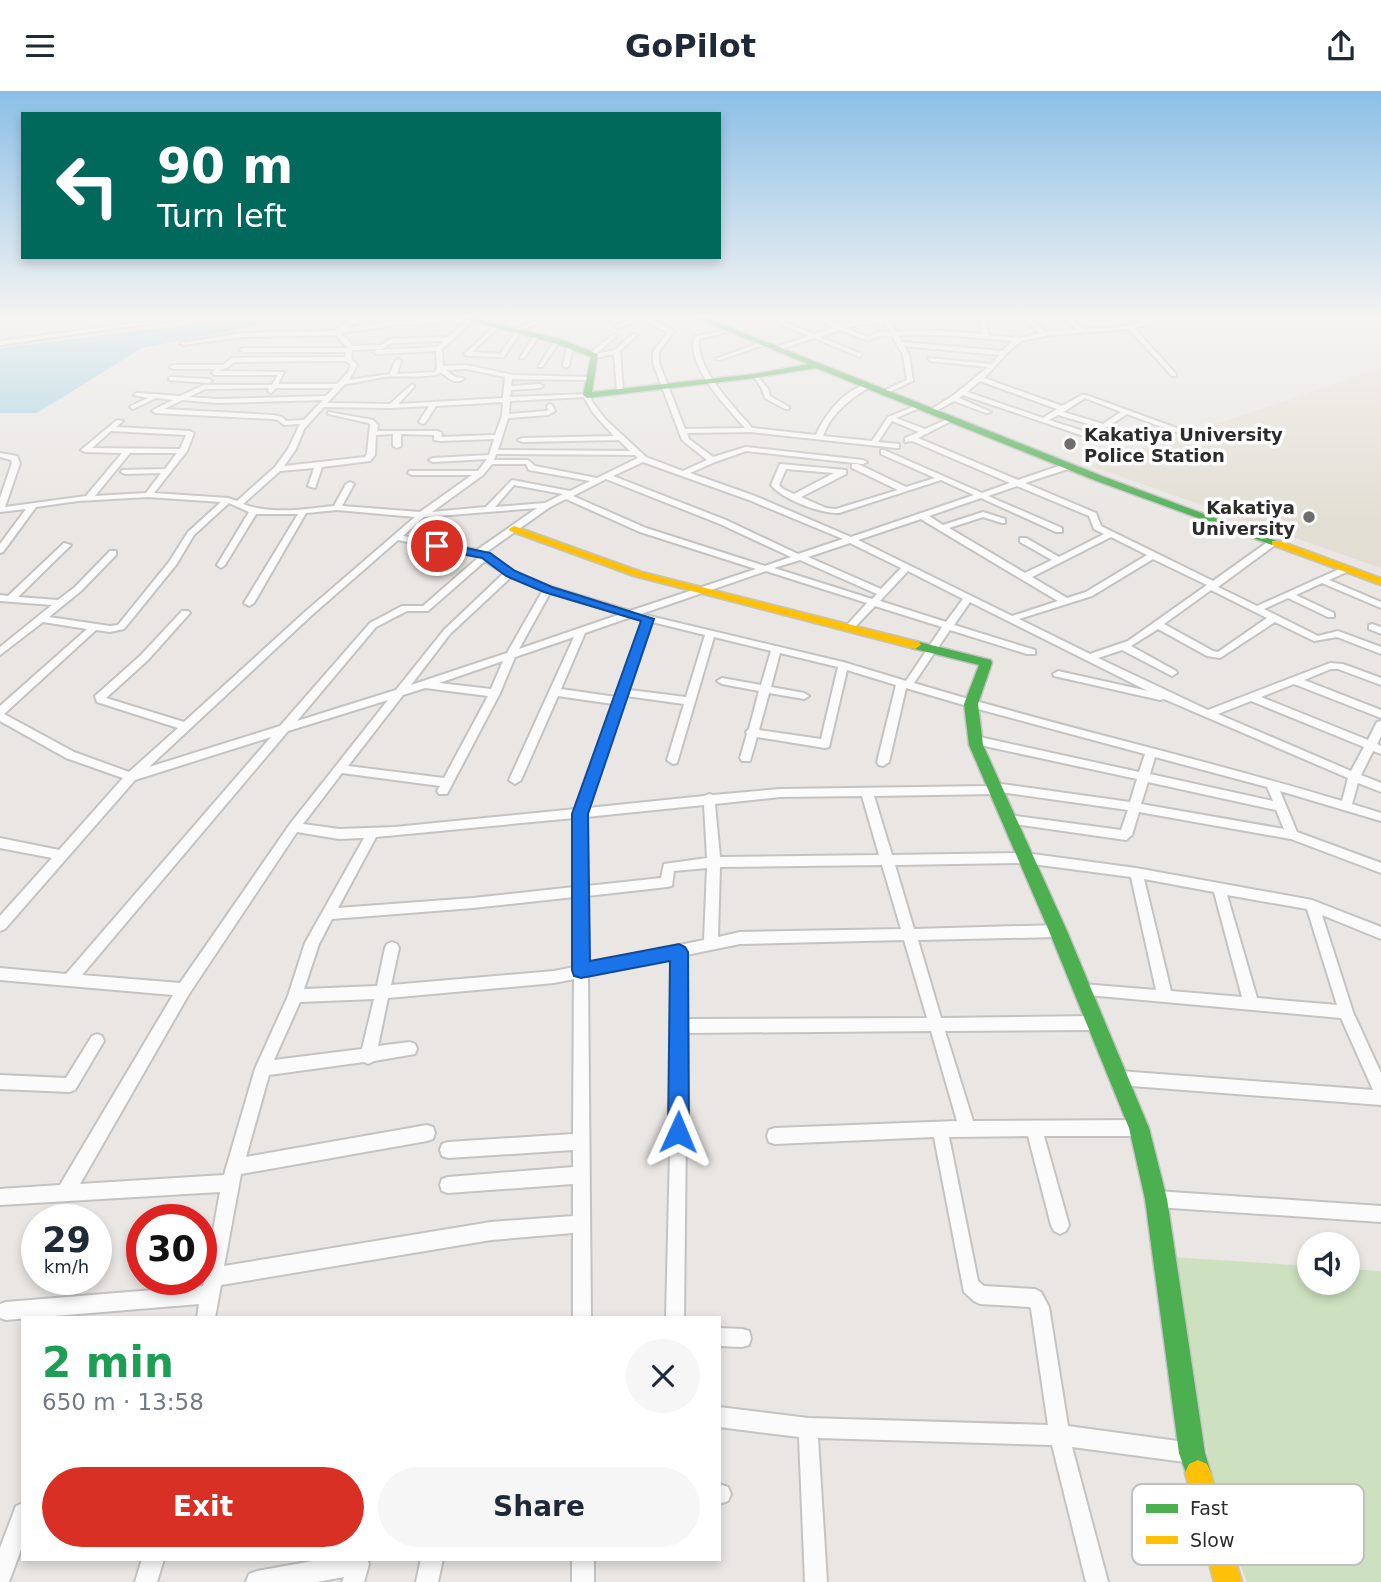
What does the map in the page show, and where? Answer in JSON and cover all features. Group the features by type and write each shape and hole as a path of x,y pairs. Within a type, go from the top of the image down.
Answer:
{"main road":[{"path":"589,388 588,392 652,388"},
{"path":"873,388 1381,580"},
{"path":"883,388 1068,466 1272,543 1381,580"},
{"path":"513,529 638,574 986,663 971,704 975,740 1139,1128 1156,1199 1192,1454 1200,1484"},
{"path":"1222,1565 1227,1582"}],"street":[{"path":"200,388 155,411 273,417 280,418 283,422 306,422"},
{"path":"264,400 273,388"},
{"path":"238,504 278,468 306,422 338,388"},
{"path":"392,406 410,388"},
{"path":"0,925 131,778 309,613 422,515 480,473 492,455 498,437 507,388 514,388"},
{"path":"564,388 588,392 615,431 640,456"},
{"path":"668,388 682,431 690,445 712,460"},
{"path":"717,388 750,430"},
{"path":"764,388 767,397 787,408"},
{"path":"819,437 828,415 850,396 866,388"},
{"path":"889,390 895,388"},
{"path":"874,443 890,418 929,409 953,398 966,388"},
{"path":"1003,388 1104,426"},
{"path":"322,405 434,404 551,412 551,406 588,392"},
{"path":"505,409 588,392"},
{"path":"961,392 1090,436 1126,411"},
{"path":"137,395 179,399 329,398"},
{"path":"133,407 156,396"},
{"path":"1044,420 1084,396 1178,430"},
{"path":"953,398 988,412"},
{"path":"423,422 434,404"},
{"path":"278,468 319,466 332,462 352,464 369,457 373,422 364,418 315,412"},
{"path":"890,418 926,432"},
{"path":"795,497 952,419"},
{"path":"119,421 85,450 183,450"},
{"path":"111,429 189,432 183,450 148,495"},
{"path":"682,431 750,430 896,446"},
{"path":"583,433 615,431"},
{"path":"397,432 397,446"},
{"path":"373,433 438,433 437,437 441,439 498,437"},
{"path":"522,440 621,438"},
{"path":"911,438 1093,516 1097,527 1317,639 1338,635 1381,651"},
{"path":"433,460 629,446"},
{"path":"684,473 746,449 859,464 905,490"},
{"path":"89,498 127,451"},
{"path":"884,452 1059,530"},
{"path":"0,455 14,458 16,463 0,510 89,498 148,495 228,500 254,512 303,512 337,508 422,515 547,505"},
{"path":"492,455 640,456 752,498 851,540 1177,701 1381,788"},
{"path":"492,455 528,462 529,466 603,479 723,522 883,593"},
{"path":"69,980 279,732 377,621 395,615 405,608 425,610 482,554 513,529 547,505 603,479 640,456"},
{"path":"312,486 319,466"},
{"path":"487,511 529,466"},
{"path":"843,472 783,466 775,485 825,510 836,511 941,478"},
{"path":"94,627 2,718 70,755 131,778 398,693 512,652 581,632 1068,466"},
{"path":"125,472 166,471"},
{"path":"470,481 410,477 480,473"},
{"path":"512,482 571,495 643,530 761,570 1031,652"},
{"path":"337,508 350,484"},
{"path":"39,619 110,629 125,624 173,563 191,534 228,500"},
{"path":"0,550 34,504"},
{"path":"221,565 254,512"},
{"path":"249,603 303,512"},
{"path":"943,528 983,514 1002,521"},
{"path":"921,515 1065,601"},
{"path":"1024,577 1111,534"},
{"path":"397,537 482,554 510,573 548,589 630,614 843,665 971,704 1272,784 1381,817"},
{"path":"1023,540 1059,560"},
{"path":"1092,657 1123,646 1158,625 1272,543"},
{"path":"11,599 67,545"},
{"path":"0,652 78,589 113,553"},
{"path":"1011,619 1089,594 1153,555"},
{"path":"850,627 906,568"},
{"path":"1257,609 1346,569"},
{"path":"65,1193 184,990 294,827 447,632 510,573"},
{"path":"1324,581 1381,605"},
{"path":"339,769 446,787 495,693 512,652 548,589"},
{"path":"1288,595 1331,615"},
{"path":"0,598 59,603"},
{"path":"883,762 905,684 968,599"},
{"path":"185,613 144,658 100,697 101,700 125,709 187,727"},
{"path":"1158,625 1212,654 1220,655 1275,617"},
{"path":"582,1316 580,814 648,619"},
{"path":"515,780 581,632"},
{"path":"673,760 710,634"},
{"path":"1123,646 1172,673"},
{"path":"746,758 776,649"},
{"path":"751,732 825,744 843,665"},
{"path":"1209,715 1330,666 1339,666 1381,682"},
{"path":"1058,674 1177,701"},
{"path":"722,681 804,696"},
{"path":"1296,681 1381,714"},
{"path":"419,684 495,693"},
{"path":"555,692 690,701"},
{"path":"1253,698 1376,747"},
{"path":"1346,806 1354,777 1376,747 1381,725"},
{"path":"975,740 1282,807"},
{"path":"1008,820 1126,835 1151,752"},
{"path":"1272,784 1292,835"},
{"path":"294,827 339,834 580,814 780,793 995,788 1136,808 1292,835 1381,868"},
{"path":"867,793 967,1128"},
{"path":"709,799 713,862 711,943"},
{"path":"217,1254 232,1175 263,1069 295,996 313,943 373,832"},
{"path":"0,843 62,855"},
{"path":"330,914 473,903 580,889 667,882 668,867 713,862 1025,858 1136,873 1312,905 1381,933"},
{"path":"1136,873 1165,997"},
{"path":"1219,888 1251,1004"},
{"path":"1312,905 1346,1012 1381,1090"},
{"path":"295,996 382,992 554,977 740,938 1058,931"},
{"path":"368,1057 392,948"},
{"path":"675,1316 679,952"},
{"path":"0,974 184,990"},
{"path":"1082,990 1346,1012"},
{"path":"680,1026 1095,1023"},
{"path":"0,1082 70,1085 97,1041"},
{"path":"263,1069 368,1057 410,1049"},
{"path":"1119,1077 1381,1098"},
{"path":"775,1136 967,1128 1139,1128"},
{"path":"940,1129 966,1277 973,1291 980,1295 1029,1296 1038,1302 1059,1435 1097,1582"},
{"path":"1034,1129 1060,1225"},
{"path":"0,1198 232,1175 427,1133"},
{"path":"448,1150 580,1142"},
{"path":"448,1185 580,1175"},
{"path":"1156,1199 1381,1214"},
{"path":"217,1284 491,1231 580,1224"},
{"path":"6,1311 132,1295"},
{"path":"206,1316 209,1295"},
{"path":"721,1337 741,1338"},
{"path":"721,1417 808,1428 1059,1435 1192,1454"},
{"path":"808,1428 816,1582"},
{"path":"0,1578 21,1519"},
{"path":"146,1582 151,1561"},
{"path":"427,1582 432,1561"},
{"path":"583,1561 583,1582"},
{"path":"257,1582 358,1564 353,1582"}],"shaded area":[{"name":"Kakatiya University","path":"1323,388 1381,388 1381,568 1091,466"}],"green space":[{"path":"1170,1257 1297,1265 1297,1295 1360,1295 1360,1270 1381,1271 1381,1582 1247,1582 1240,1565 1364,1565 1364,1484 1213,1484"}],"water":[{"path":"0,388 78,388 37,413 0,413"}],"traffic: fast":[{"path":"589,388 587,395 653,388"},
{"path":"873,388 1098,478 1276,543"},
{"path":"915,645 986,663 971,704 976,745 1058,931 1139,1128 1156,1199 1192,1453 1198,1473"}],"traffic: slow":[{"path":"514,529 638,574 915,645"},
{"path":"1276,543 1381,582"},
{"path":"1198,1473 1201,1484"},
{"path":"1223,1565 1228,1582"}],"place":[{"name":"Kakatiya University Police Station","path":"1070,444"},
{"name":"Kakatiya University","path":"1309,517"}],"route":[{"path":"437,546 479,553 510,573 548,589 648,619 580,814 581,970 679,952 681,985 678,1132"}]}
